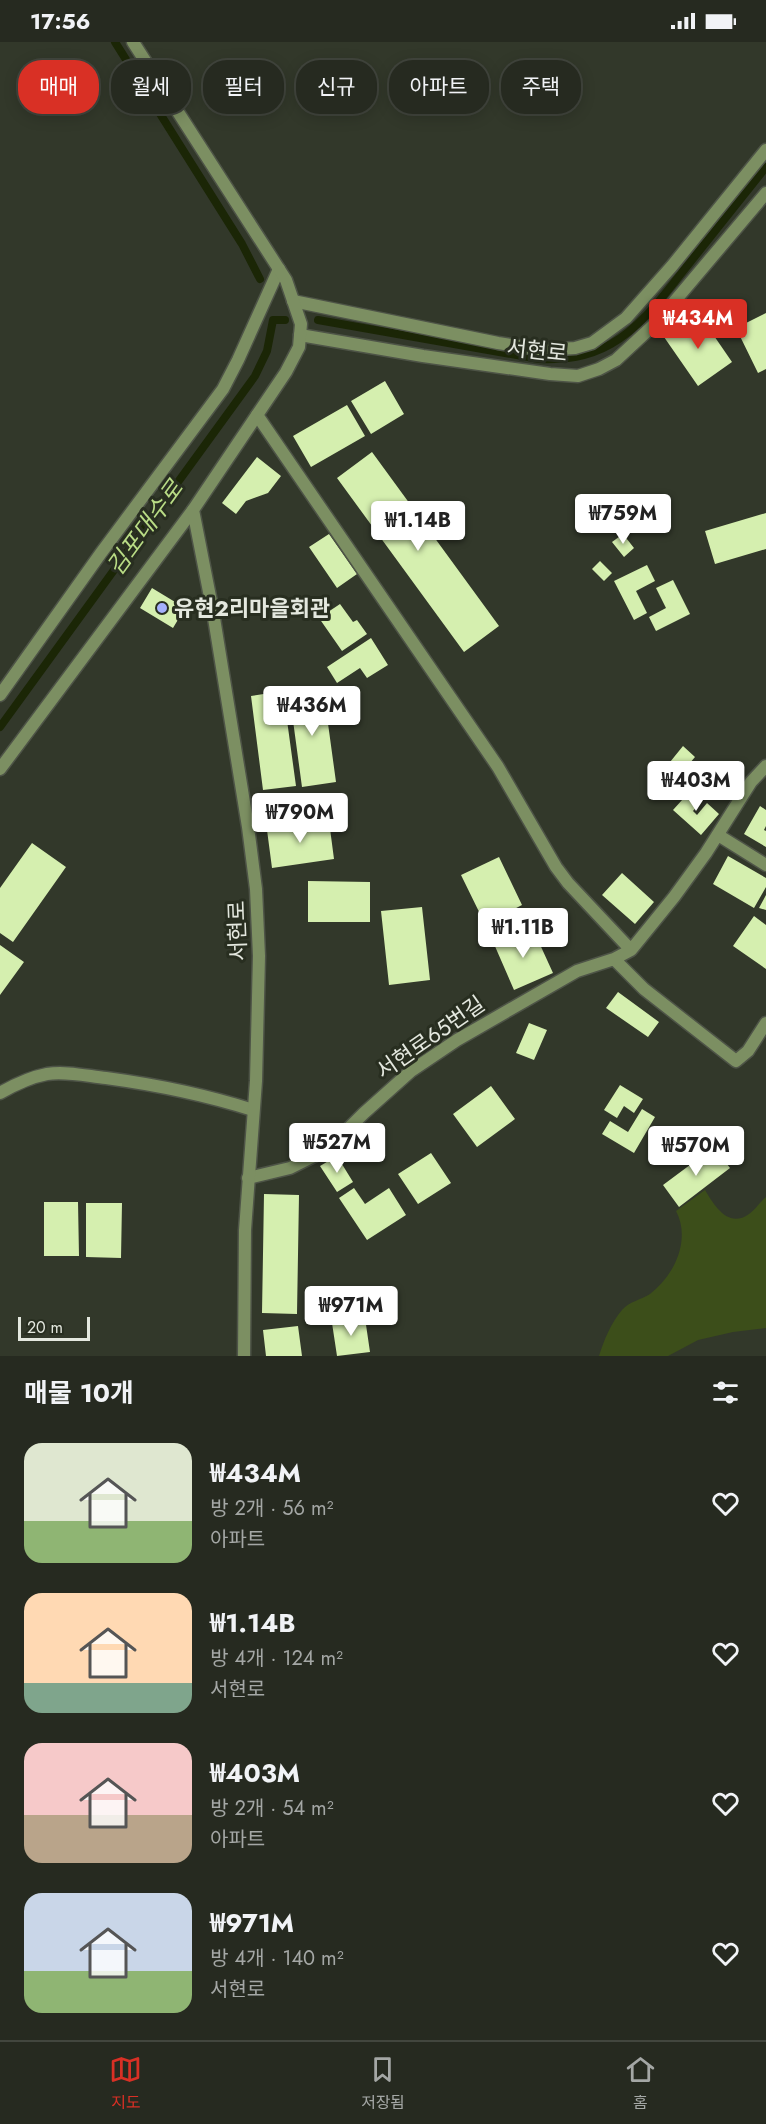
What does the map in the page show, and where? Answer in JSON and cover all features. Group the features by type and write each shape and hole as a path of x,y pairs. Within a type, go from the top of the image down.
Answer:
{"street":[{"path":"0,769 193,510 286,372 299,347 301,324 286,280 133,42"},
{"path":"293,301 498,343 544,350 575,348 592,343 626,318 672,266 766,150"},
{"name":"서현로","path":"300,335 550,374 578,375 599,369 616,360 658,321 766,193"},
{"path":"0,695 223,389 279,269"},
{"path":"257,415 492,758 532,822 556,867 568,883 631,950"},
{"name":"서현로","path":"193,510 213,612 249,826 256,889 259,956 254,1110 244,1230 244,1356"},
{"name":"서현로65번길","path":"248,1178 290,1168 318,1154 411,1071 457,1040 577,971 614,959 631,950 674,897 718,835 751,782 766,766"},
{"path":"718,835 766,865"},
{"path":"614,959 644,989 736,1061 748,1051 766,1023"},
{"path":"0,1093 16,1084 46,1074 74,1074 159,1085 211,1096 254,1110"}],"green space":[{"path":"705,1190 722,1213 735,1219 749,1214 766,1197 766,1328 698,1340 668,1356 599,1356 614,1320 622,1310 650,1294 667,1277 681,1245 682,1233 676,1211"}],"building":[{"path":"766,313 766,369 758,373 736,328"},
{"path":"699,314 732,362 698,386 664,337"},
{"path":"385,381 404,414 371,434 351,401"},
{"path":"347,405 365,436 311,467 293,436"},
{"path":"372,452 499,626 464,652 337,478"},
{"path":"257,457 281,476 268,493 246,501 236,514 222,503"},
{"path":"766,513 766,549 715,564 705,531"},
{"path":"329,534 357,574 337,588 309,547"},
{"path":"623,534 634,548 624,557 612,542"},
{"path":"600,561 612,573 604,581 592,569"},
{"path":"647,565 655,581 636,591 647,613 634,620 614,581"},
{"path":"673,580 690,614 656,631 649,617 666,608 656,588"},
{"name":"유현2리마을회관","path":"152,588 185,608 173,628 140,608"},
{"path":"340,604 353,622 357,620 367,634 342,651 319,618"},
{"path":"371,638 388,665 367,678 360,668 337,683 327,667"},
{"path":"323,687 336,782 302,787 289,691"},
{"path":"283,691 296,786 263,790 251,696"},
{"path":"683,746 695,757 678,777 666,767"},
{"path":"692,789 703,799 693,811 697,815 707,803 719,814 701,835 673,810"},
{"path":"760,806 766,810 764,830 766,831 766,847 744,834"},
{"path":"329,821 334,859 272,868 267,830"},
{"path":"32,843 66,867 13,942 0,933 0,888"},
{"path":"728,856 766,878 766,887 754,908 713,884"},
{"path":"499,857 522,905 485,924 461,875"},
{"path":"622,873 654,902 635,924 602,895"},
{"path":"308,881 370,882 370,922 308,922"},
{"path":"766,895 766,910 759,908"},
{"path":"422,907 430,980 389,985 381,911"},
{"path":"754,916 766,925 766,969 733,946"},
{"path":"532,927 553,973 514,990 494,944"},
{"path":"0,945 24,962 0,995"},
{"path":"618,992 659,1022 648,1037 606,1008"},
{"path":"529,1023 547,1030 534,1060 516,1053"},
{"path":"620,1085 643,1099 634,1113 624,1106 617,1118 604,1110"},
{"path":"491,1086 515,1119 477,1147 453,1114"},
{"path":"642,1109 655,1117 634,1153 602,1134 610,1121 628,1132"},
{"path":"714,1147 730,1168 679,1207 663,1185"},
{"path":"431,1153 451,1183 418,1204 398,1174"},
{"path":"337,1156 353,1182 337,1192 320,1166"},
{"path":"354,1188 365,1204 389,1188 406,1215 367,1240 339,1198"},
{"path":"264,1194 299,1195 297,1314 262,1313"},
{"path":"44,1202 78,1202 79,1256 44,1256"},
{"path":"86,1203 122,1203 121,1258 86,1257"},
{"path":"365,1318 370,1352 337,1356 332,1323"},
{"path":"298,1326 302,1356 266,1356 263,1330"}],"waterway":[{"name":"김포대수로","path":"115,42 242,244 260,279"},
{"path":"318,320 539,359 567,358 594,352 622,337 643,319 766,167"},
{"name":"김포대수로","path":"0,727 255,376 267,351 273,320 285,320"}],"place":[{"name":"유현2리마을회관","path":"162,608"}]}
